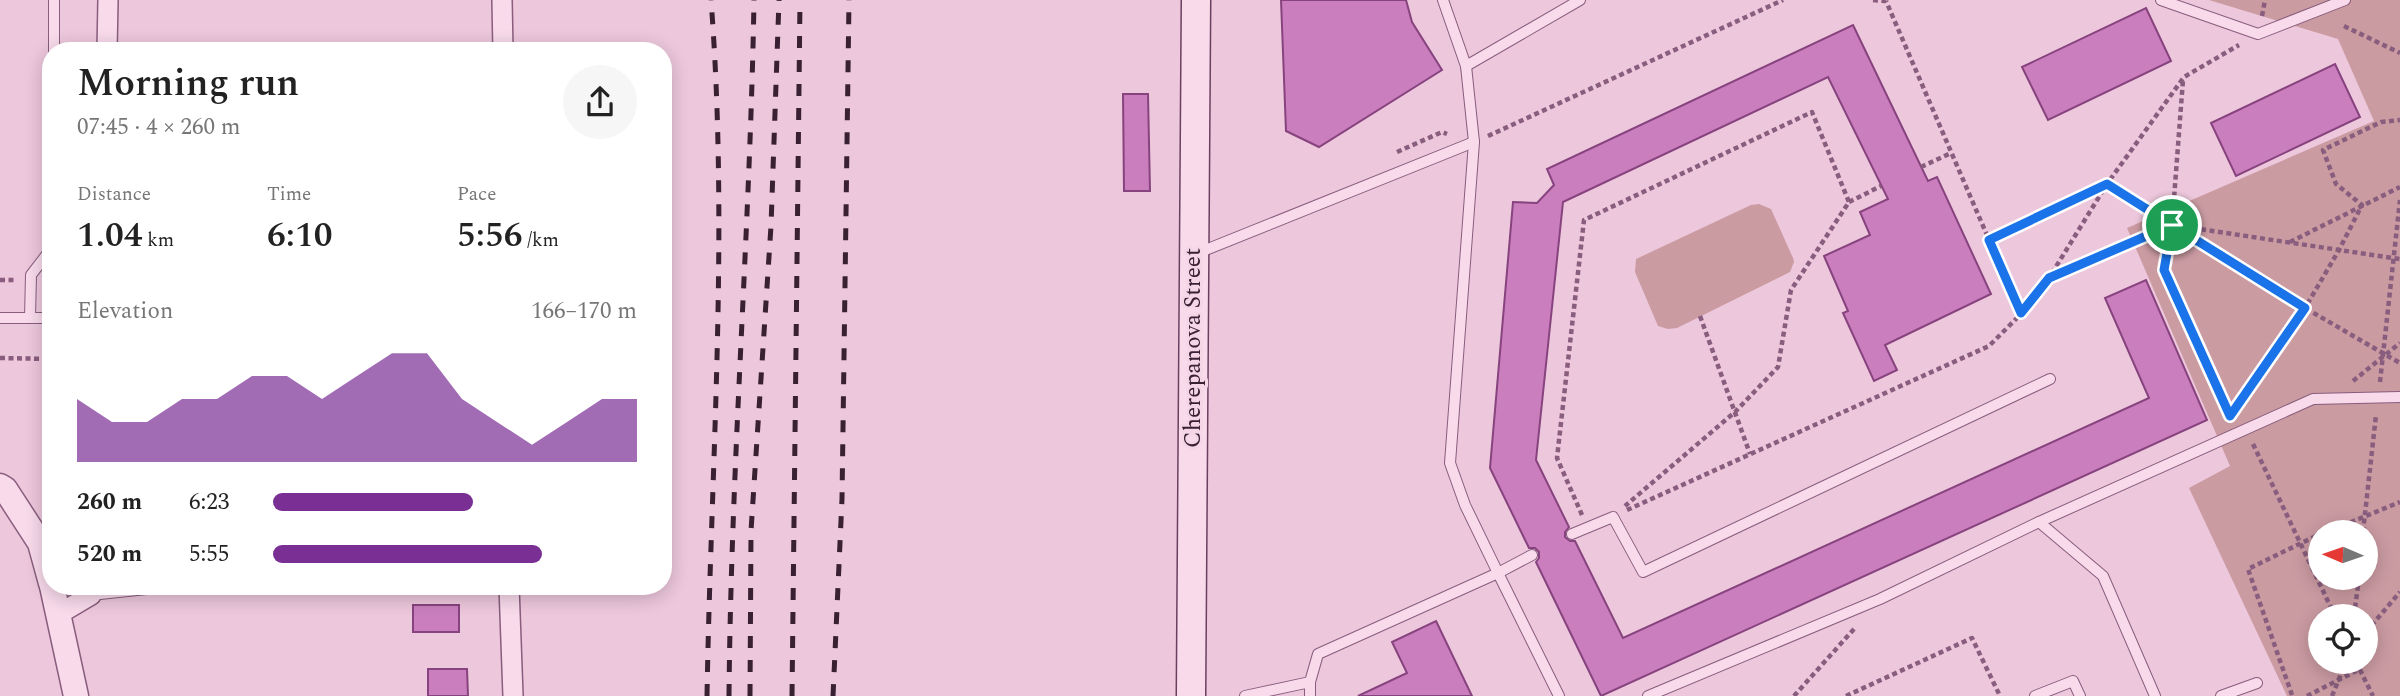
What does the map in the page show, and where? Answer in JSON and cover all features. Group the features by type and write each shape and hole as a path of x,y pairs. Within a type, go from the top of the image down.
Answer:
{"main road":[{"name":"Cherepanova Street","path":"1191,696 1196,0"}],"street":[{"path":"107,42 108,0"},
{"path":"502,0 503,42"},
{"path":"0,486 5,489 40,543 42,551"},
{"path":"54,595 76,696"},
{"path":"60,614 86,595"},
{"path":"509,595 513,696"}],"lane":[{"path":"54,0 54,42"},
{"path":"1443,0 1466,66 1474,142 1450,463 1465,505 1559,696"},
{"path":"1466,66 1580,0"},
{"path":"2161,0 2258,34 2345,0"},
{"path":"1193,255 1474,142"},
{"path":"30,318 31,275 42,261"},
{"path":"0,318 42,318"},
{"path":"1572,534 1612,517 1643,572 2050,379"},
{"path":"1648,696 1880,599 2039,522 2313,399 2400,397"},
{"path":"2039,522 2103,576 2155,696"},
{"path":"1310,696 1310,682 1318,654 1532,555"},
{"path":"2035,696 2073,681 2080,696"},
{"path":"1245,696 1310,682"},
{"path":"2221,696 2257,682"}],"path":[{"path":"1392,154 1442,132 1474,142 1783,0"},
{"path":"1873,0 1886,0 2021,313"},
{"path":"2344,26 2400,53"},
{"path":"1612,517 1989,346 2021,313 2049,278 2107,184 2184,77 2258,34"},
{"path":"2184,77 2172,225 2164,270 2230,416 2246,430 2329,604"},
{"path":"1587,528 1557,458 1584,220 1812,112 1849,202"},
{"path":"2362,205 2336,184 2323,150 2381,122 2400,120"},
{"path":"1921,167 1951,153"},
{"path":"1989,240 2107,184"},
{"path":"2107,184 2305,308 2400,363"},
{"path":"1612,517 1735,412 1778,367 1791,290 1849,202 1881,186"},
{"path":"2289,242 2400,187"},
{"path":"2392,258 2400,193"},
{"path":"2379,394 2400,200"},
{"path":"2230,416 2305,308 2362,205"},
{"path":"2388,381 2378,382 2400,207"},
{"path":"2049,278 2172,225 2400,259"},
{"path":"1700,316 1750,454"},
{"path":"2364,381 2352,381 2400,343"},
{"path":"0,358 42,359"},
{"path":"2365,520 2377,409"},
{"path":"2230,416 2242,411"},
{"path":"2356,520 2400,502"},
{"path":"2292,696 2248,569 2308,540"},
{"path":"2378,618 2400,592"},
{"path":"1794,696 1880,599"},
{"path":"1846,696 1972,638 2000,696"},
{"path":"2332,696 2341,674"},
{"path":"2307,696 2350,674"},
{"path":"2362,674 2373,696"}],"shaded area":[{"path":"2209,0 2400,0 2400,696 2287,696 2189,488 2230,466 2127,228 2374,121 2338,39"},
{"path":"1759,204 1771,209 1793,258 1790,272 1677,328 1658,326 1635,272 1636,259 1751,205"}],"building":[{"path":"1281,0 1406,0 1412,22 1442,70 1319,147 1286,131"},
{"path":"2146,8 2171,61 2048,120 2022,67"},
{"path":"1853,25 1928,181 1937,177 1991,294 1885,345 1897,370 1874,381 1843,313 1848,311 1824,256 1870,235 1860,212 1888,199 1828,77 1563,202 1536,460 1569,527 1565,537 1575,541 1623,638 2149,398 2105,298 2146,280 2207,420 1601,696 1536,562 1539,552 1535,548 1529,548 1490,468 1513,202 1537,203 1554,185 1547,169"},
{"path":"2335,64 2360,117 2236,176 2211,123"},
{"path":"1123,94 1148,94 1150,191 1124,191"},
{"path":"413,605 459,605 459,632 413,632"},
{"path":"1436,621 1472,696 1358,696 1407,673 1392,642"},
{"path":"428,669 467,669 468,696 428,696"}],"railway":[{"path":"707,696 719,261 719,174 711,0"},
{"path":"729,696 733,522 754,0"},
{"path":"750,696 751,531 771,226 779,0"},
{"path":"792,696 800,0"},
{"path":"833,696 842,499 849,0"}],"route":[{"path":"2172,225 2049,278 2021,313 1989,240 2107,184 2172,225 2164,270 2230,416 2305,308 2172,225"}]}
